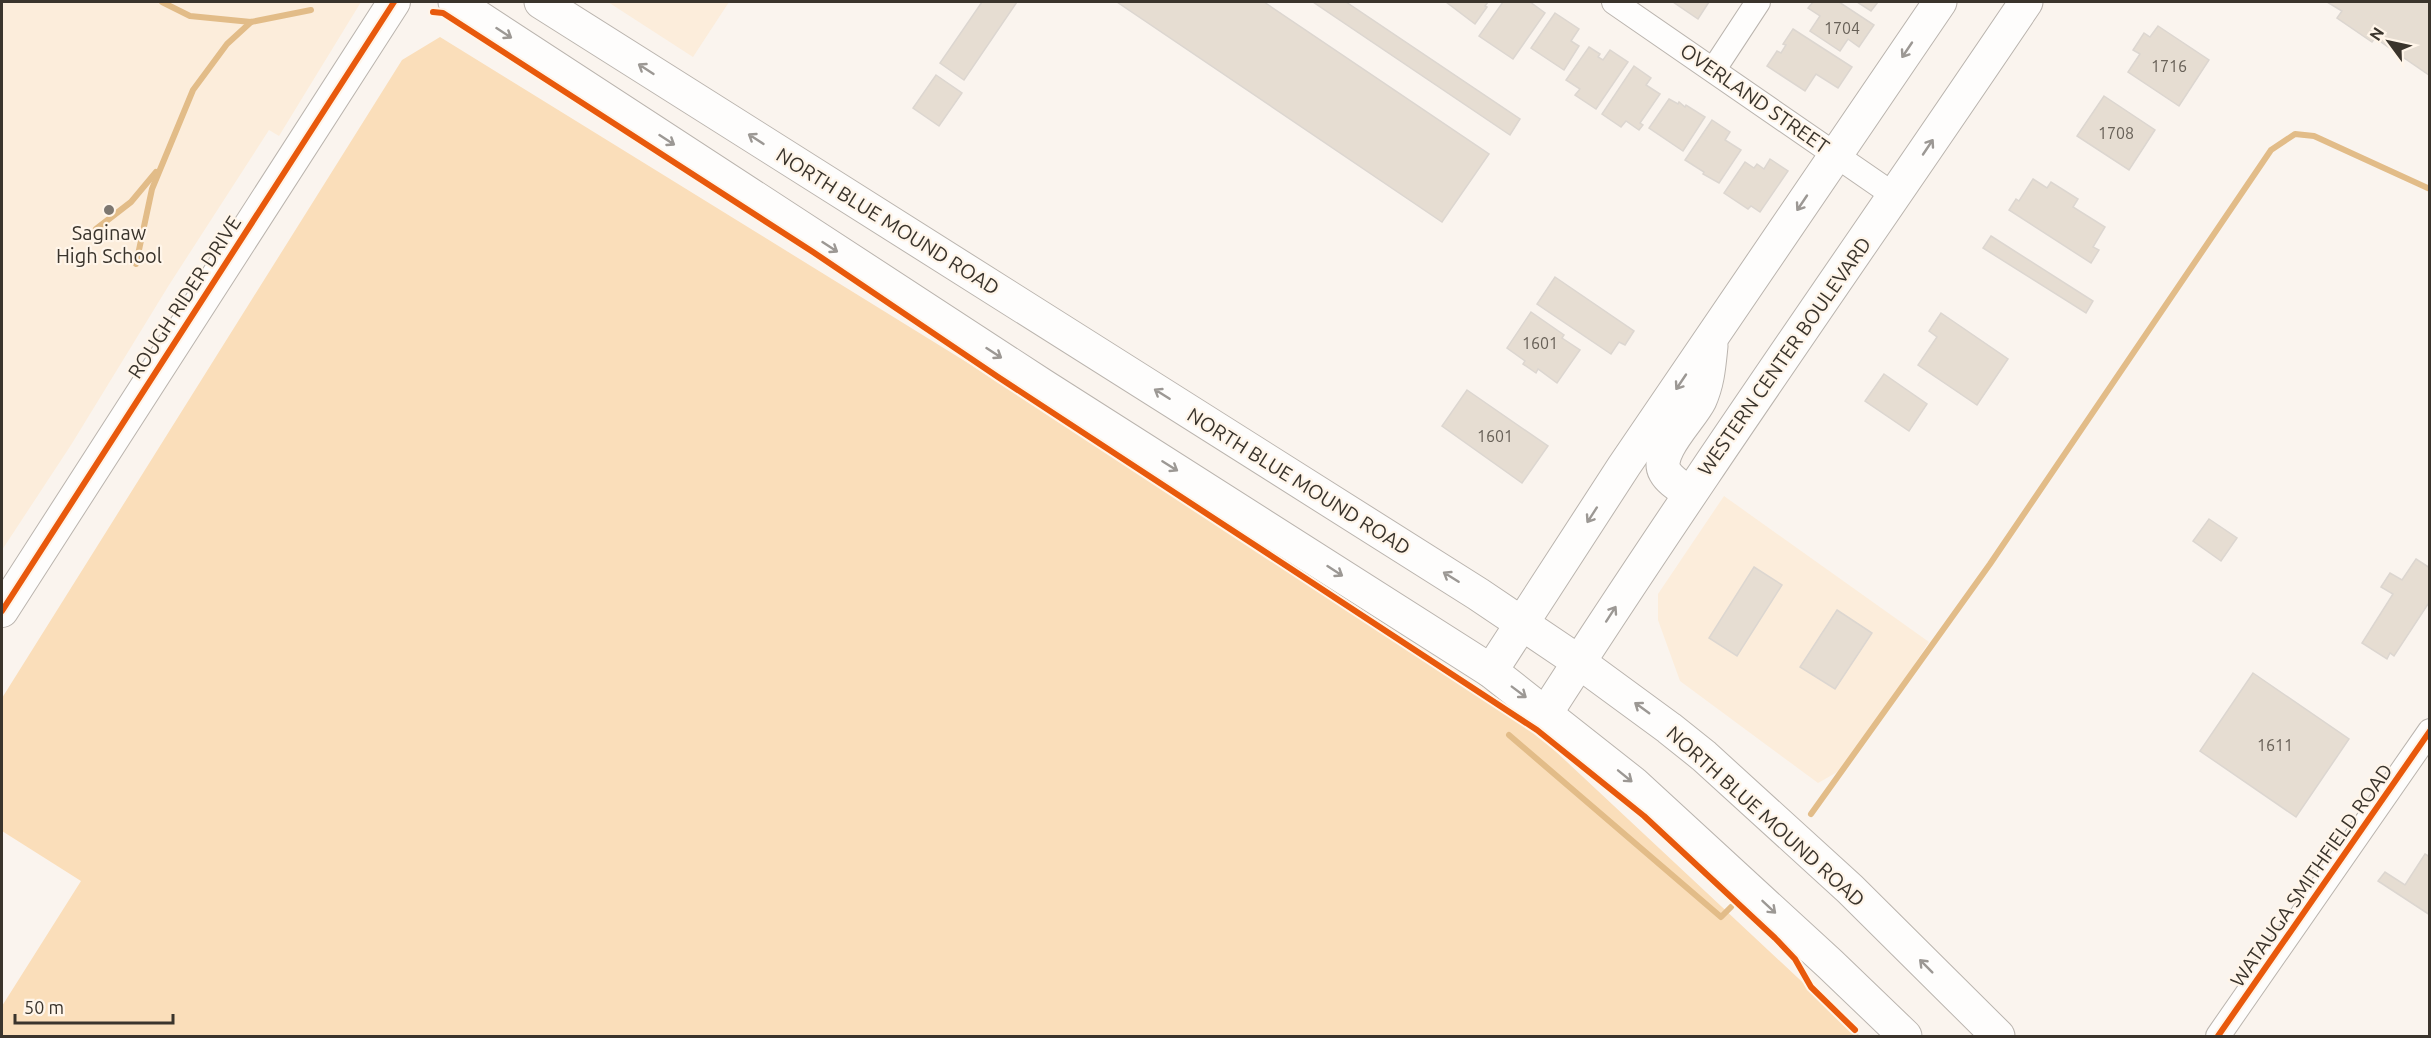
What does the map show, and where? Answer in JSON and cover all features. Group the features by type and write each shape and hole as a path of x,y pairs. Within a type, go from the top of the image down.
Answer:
{"main road":[{"path":"455,2 1042,385 1491,671 1634,783 1905,1036"},
{"name":"NORTH BLUE MOUND ROAD","path":"541,2 1522,623 1579,662 1670,728 1740,787 1850,889 1998,1036"},
{"path":"1491,671 1618,476 1940,2"},
{"name":"WESTERN CENTER BOULEVARD","path":"1546,713 1689,493 2026,2"},
{"path":"1689,493 1671,480 1664,470 1663,463 1670,443 1699,402 1708,381 1711,338"},
{"path":"1955,994 2024,1036"}],"street":[{"name":"ROUGH RIDER DRIVE","path":"2,611 394,2"},
{"name":"OVERLAND STREET","path":"1614,2 1895,196"},
{"path":"1714,69 1758,2"},
{"name":"WATAUGA SMITHFIELD ROAD","path":"2218,1036 2430,731"}],"shaded area":[{"name":"Saginaw High School","path":"2,2 361,2 279,136 269,130 169,285 71,445 2,550"},
{"path":"608,2 729,2 693,57"},
{"path":"440,37 968,363 1536,733 1860,1036 2,1036 2,1006 81,881 2,831 2,698 402,60"},
{"path":"1724,496 1929,642 1848,766 1818,783 1680,681 1658,620 1658,594"}],"building":[{"path":"982,2 1017,2 964,80 940,63"},
{"path":"1117,2 1264,2 1489,154 1442,222"},
{"path":"1313,2 1346,2 1520,119 1510,135"},
{"path":"1446,2 1488,2 1475,24"},
{"path":"1503,2 1530,2 1545,13 1513,59 1479,36"},
{"path":"1673,2 1709,2 1698,19"},
{"path":"1813,2 1839,2 1874,25 1859,47 1848,39 1840,51 1810,31 1820,16 1808,8"},
{"path":"1857,2 1878,2 1871,11"},
{"path":"2327,2 2430,2 2429,75 2375,38 2372,42 2337,18 2342,11"},
{"path":"1555,13 1579,29 1571,41 1579,46 1564,70 1531,48"},
{"path":"2158,26 2209,60 2179,106 2128,72 2140,54 2133,50 2144,33 2150,37"},
{"path":"1793,29 1852,67 1838,88 1816,74 1805,91 1767,66 1777,51 1781,53 1786,45 1783,44"},
{"path":"1589,47 1600,54 1598,57 1603,60 1610,50 1628,62 1596,109 1575,95 1580,89 1566,80"},
{"path":"1634,66 1651,78 1646,85 1660,94 1640,123 1643,125 1639,130 1626,121 1621,127 1602,114"},
{"path":"936,75 962,93 939,126 913,108"},
{"path":"2104,96 2155,130 2129,170 2077,136"},
{"path":"1669,99 1685,107 1686,105 1705,117 1683,151 1649,128"},
{"path":"1712,120 1730,132 1725,140 1741,150 1719,183 1685,160"},
{"path":"1770,159 1788,171 1760,212 1751,206 1748,209 1724,193 1745,162 1754,168 1757,164 1764,169"},
{"path":"2033,179 2047,188 2051,182 2078,199 2073,207 2105,227 2093,247 2099,250 2091,263 2009,210 2016,199 2019,201"},
{"path":"1991,236 2093,301 2086,313 1983,248"},
{"path":"1555,277 1634,331 1625,345 1619,342 1611,354 1537,304"},
{"path":"1531,312 1564,335 1562,338 1580,350 1557,383 1538,369 1536,373 1523,364 1525,361 1507,348"},
{"path":"1941,313 2008,359 1977,405 1918,365 1937,337 1929,331"},
{"path":"1884,374 1927,404 1909,431 1865,401"},
{"path":"1467,390 1548,446 1522,483 1442,426"},
{"path":"2209,519 2237,538 2221,561 2193,541"},
{"path":"2416,559 2430,568 2430,601 2394,656 2390,653 2387,659 2362,643 2393,594 2381,587 2390,573 2402,580"},
{"path":"1754,567 1782,585 1737,656 1709,638"},
{"path":"1837,610 1872,633 1835,689 1800,667"},
{"path":"2253,673 2349,739 2296,817 2200,751"},
{"path":"2425,854 2430,857 2430,915 2378,881 2385,872 2405,885"}],"waterway":[{"path":"162,2 190,16 251,22 311,10"},
{"path":"136,264 152,189 193,90 227,44 251,22"},
{"path":"1811,814 1990,564 2271,150 2295,134 2314,136 2430,189"},
{"path":"96,229 131,202 156,172"},
{"path":"1509,735 1721,917 1731,907"}],"cycle path":[{"path":"2,611 394,2"},
{"path":"433,12 443,13 813,252 998,377 1537,730 1644,816 1775,938 1795,959 1811,987 1855,1030"},
{"path":"2218,1036 2430,731"}],"place":[{"name":"Saginaw High School","path":"109,210"}]}
